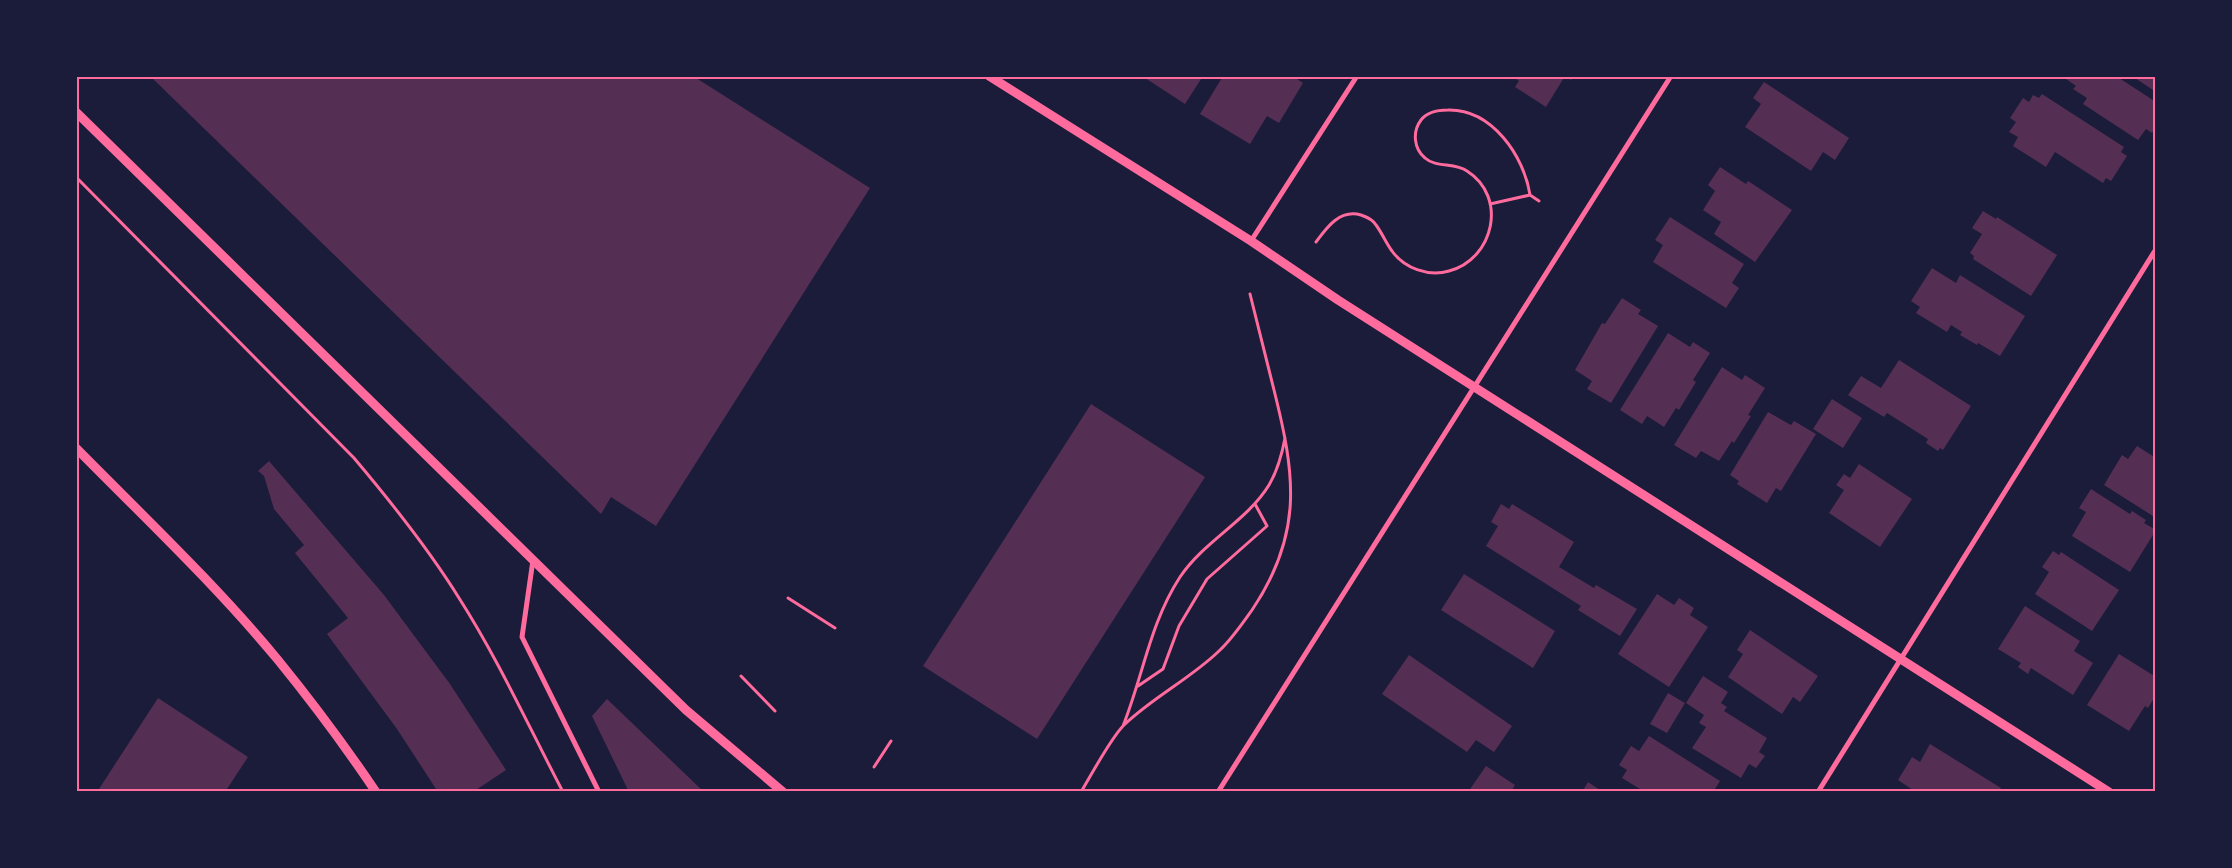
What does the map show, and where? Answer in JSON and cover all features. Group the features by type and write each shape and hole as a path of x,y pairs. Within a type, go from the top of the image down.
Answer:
{"street":[{"path":"989,76 1251,241 1338,300 2109,792"},
{"path":"1251,241 1358,76"},
{"path":"1218,792 1671,76"},
{"path":"76,112 686,710 783,792"},
{"path":"1818,792 2156,249"},
{"path":"76,448 231,608 277,660 320,714 376,792"},
{"path":"533,559 522,637 599,792"}],"path":[{"path":"1316,242 1328,225 1346,214 1356,214 1367,217 1376,224 1393,253 1402,261 1423,272 1447,272 1469,262 1484,244 1492,222 1490,204 1483,188 1467,170 1456,165 1435,163 1425,159 1418,150 1415,140 1416,130 1421,120 1428,113 1439,110 1458,111 1479,118 1506,139 1523,168 1530,195"},
{"path":"76,177 354,458 396,507 460,598 490,650 563,792"},
{"path":"1490,204 1530,195 1539,200"},
{"path":"1123,726 1162,693 1194,672 1220,650 1242,625 1266,588 1279,560 1289,521 1291,466 1250,294"},
{"path":"1081,792 1123,726 1138,686 1148,646 1161,610 1181,576 1206,546 1255,504 1270,484 1280,460 1285,435"},
{"path":"1138,686 1163,669 1179,626 1208,579 1267,526 1255,504"},
{"path":"788,598 835,628"},
{"path":"740,676 775,711"},
{"path":"874,767 891,741"}],"building":[{"path":"150,76 693,76 870,188 656,526 611,497 601,514"},
{"path":"1142,76 1203,76 1185,104"},
{"path":"1223,76 1293,76 1303,83 1279,123 1267,116 1250,144 1200,114"},
{"path":"1512,76 1565,76 1546,107 1515,87 1519,81"},
{"path":"1565,76 1574,76 1571,80"},
{"path":"2062,76 2116,76 2156,102 2156,127 2152,133 2146,129 2138,140 2083,104 2087,98 2073,89 2076,86"},
{"path":"2132,76 2156,76 2156,92"},
{"path":"1764,82 1849,138 1835,160 1823,152 1811,171 1745,127 1761,104 1753,98"},
{"path":"2042,94 2124,147 2121,152 2127,156 2111,181 2106,178 2103,183 2055,152 2046,167 2013,146 2018,137 2009,132 2016,122 2010,118 2023,98 2029,102 2033,95 2039,98"},
{"path":"1720,167 1746,184 1748,181 1792,210 1755,262 1714,234 1721,222 1703,210 1715,191 1708,185"},
{"path":"1983,211 1996,219 1997,217 2057,255 2031,296 1973,259 1974,256 1970,253 1982,234 1972,228"},
{"path":"1670,217 1744,264 1732,283 1739,288 1726,308 1653,262 1663,245 1655,240"},
{"path":"1932,268 1956,283 1960,275 2025,316 2000,356 1960,335 1962,332 1951,325 1947,332 1916,313 1920,307 1911,301"},
{"path":"1622,298 1641,310 1638,314 1658,326 1611,403 1587,389 1592,381 1575,370 1602,323 1605,324"},
{"path":"1668,333 1690,347 1693,342 1710,353 1693,380 1696,382 1679,410 1676,408 1664,427 1647,416 1642,424 1620,410"},
{"path":"1899,360 1971,406 1943,450 1940,448 1938,451 1926,443 1928,439 1887,413 1884,417 1848,395 1861,376 1881,388"},
{"path":"1722,367 1742,380 1745,375 1765,388 1748,415 1751,416 1734,443 1732,441 1719,461 1701,451 1696,458 1674,445"},
{"path":"1832,399 1862,418 1843,448 1813,429"},
{"path":"1091,404 1205,477 1037,739 923,666"},
{"path":"1768,412 1791,425 1794,421 1816,434 1781,491 1776,488 1767,503 1737,484 1739,481 1730,475"},
{"path":"2137,446 2156,458 2156,518 2104,485 2122,455 2128,459"},
{"path":"269,461 384,595 450,684 506,770 473,792 438,792 397,729 327,634 348,618 295,553 304,545 274,509 264,476 258,471"},
{"path":"1859,464 1912,499 1880,547 1829,513 1844,490 1836,485 1844,474 1850,478"},
{"path":"2091,489 2130,514 2132,511 2146,520 2144,523 2156,530 2130,572 2072,536 2086,512 2079,508"},
{"path":"1501,504 1509,509 1512,504 1574,542 1559,567 1594,588 1596,585 1637,609 1620,636 1578,610 1581,606 1486,546 1498,526 1491,522"},
{"path":"2053,551 2059,555 2061,552 2119,590 2092,631 2035,594 2049,572 2042,567"},
{"path":"1464,574 1555,631 1533,668 1441,610"},
{"path":"1657,594 1674,605 1679,598 1694,608 1690,615 1708,627 1669,687 1618,654"},
{"path":"2025,606 2080,641 2074,651 2093,663 2073,695 2031,668 2028,674 2018,667 2021,663 1998,649"},
{"path":"1750,630 1818,676 1800,702 1793,697 1782,714 1728,677 1743,654 1737,650"},
{"path":"2119,654 2156,677 2156,695 2148,708 2145,706 2129,731 2087,705"},
{"path":"1409,655 1512,726 1494,752 1476,740 1467,752 1382,694"},
{"path":"1703,676 1728,692 1721,703 1727,707 1724,711 1767,738 1759,752 1765,756 1756,768 1749,764 1741,778 1692,748 1706,727 1699,723 1704,715 1686,703"},
{"path":"1668,693 1685,703 1667,733 1650,724"},
{"path":"158,698 248,757 225,792 97,792"},
{"path":"607,699 704,792 629,792 592,716"},
{"path":"1649,736 1720,781 1713,792 1645,792 1622,778 1627,770 1619,765 1631,746 1639,751"},
{"path":"1930,744 2001,788 1999,792 1916,792 1898,780 1912,757 1920,762"},
{"path":"1486,766 1515,785 1511,792 1468,792"},
{"path":"1588,782 1603,792 1582,792"}]}
